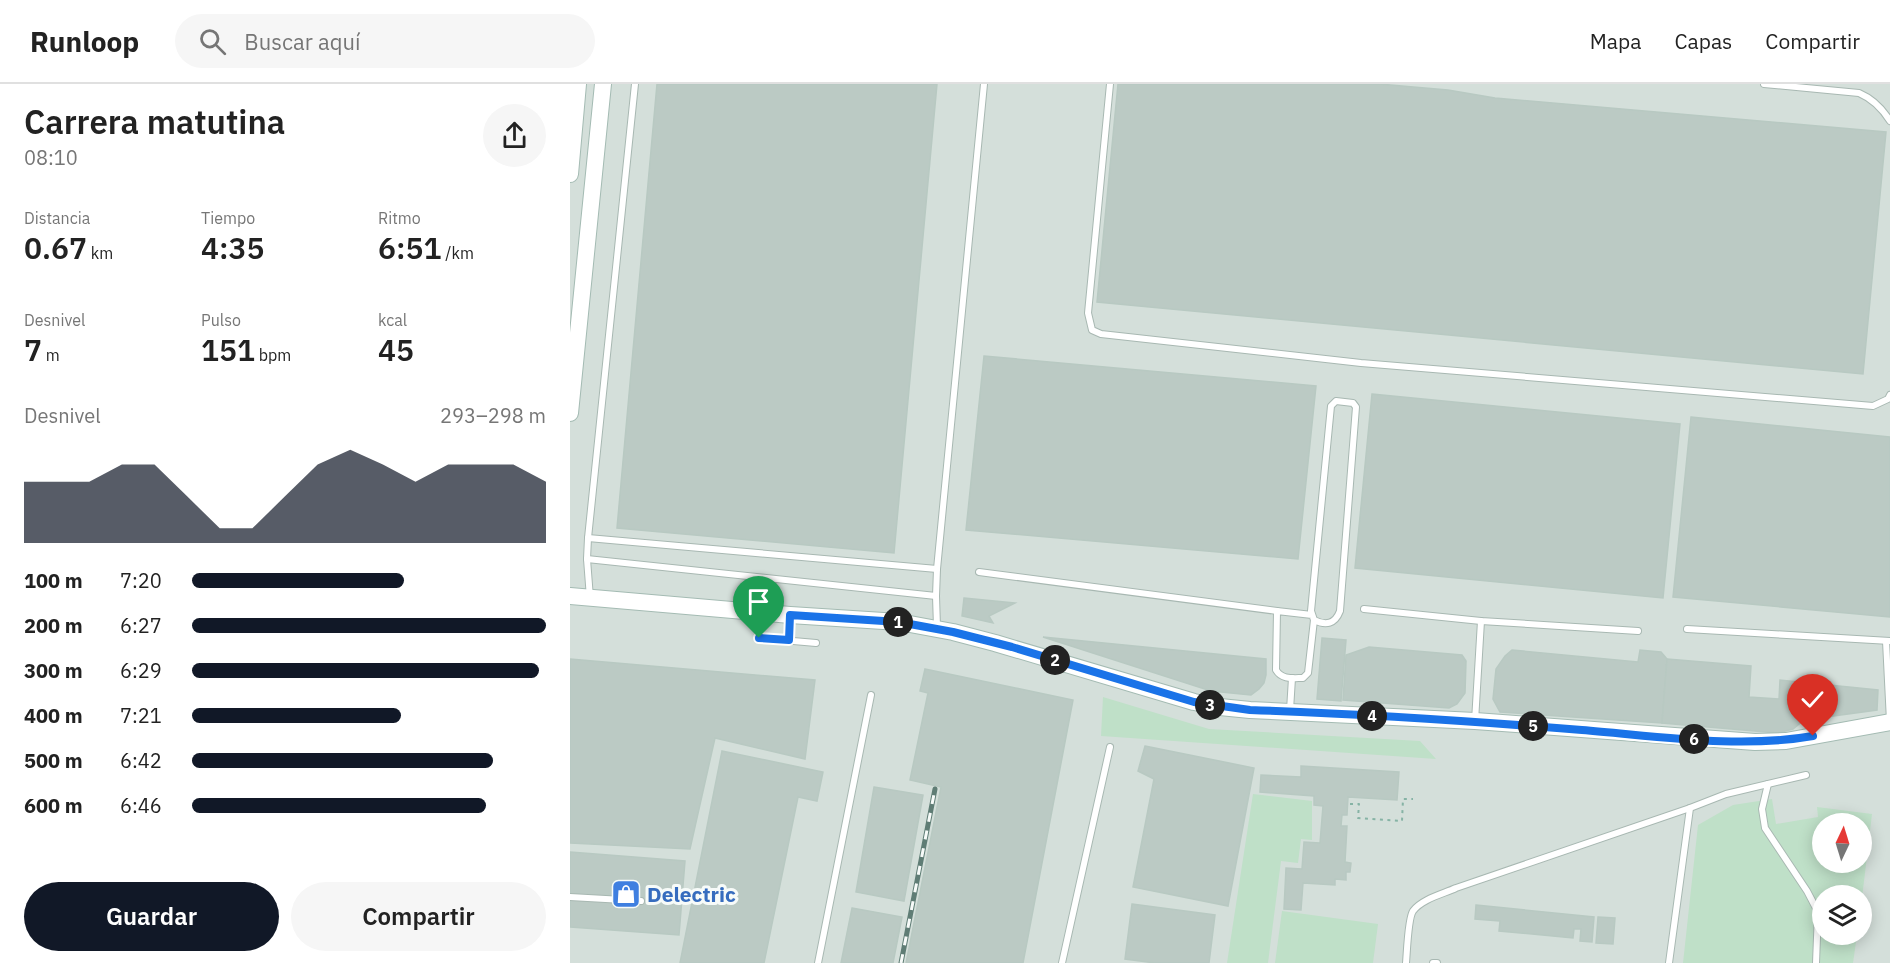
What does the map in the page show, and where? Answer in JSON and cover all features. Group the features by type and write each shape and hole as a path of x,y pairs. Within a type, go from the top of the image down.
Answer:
{"main road":[{"path":"570,174 578,84"},
{"path":"570,413 603,84"},
{"path":"570,596 899,622 953,632 1003,645 1194,702 1250,710 1474,721 1730,741 1786,741 1890,722"}],"lane":[{"path":"590,598 588,538 635,84"},
{"path":"937,630 937,569 984,84"},
{"path":"1110,84 1088,313 1092,330 1101,334 1361,363 1873,406 1888,399 1890,395"},
{"path":"1764,84 1859,93 1869,97 1879,106 1890,121"},
{"path":"979,572 1277,611 1313,617 1321,624 1330,624 1335,621 1340,611 1356,407 1349,401 1336,401 1331,406 1313,617 1307,676 1304,678 1280,675 1276,670 1277,611"},
{"path":"588,538 937,569"},
{"path":"587,559 936,596"},
{"path":"1364,609 1482,621 1638,631"},
{"path":"789,640 790,615"},
{"path":"1474,721 1482,621"},
{"path":"1687,629 1888,641 1890,722"},
{"path":"759,638 816,643"},
{"path":"1290,711 1292,678"},
{"path":"818,963 871,695"},
{"path":"1062,963 1110,747"},
{"path":"1406,963 1411,915 1426,901 1456,888 1726,794 1806,775"},
{"path":"1768,784 1762,809 1765,828 1807,891 1818,912 1816,963"},
{"path":"1670,963 1690,808"},
{"path":"570,897 641,901"}],"path":[{"path":"1350,804 1359,804 1358,818 1402,821 1403,799 1413,799"}],"shaded area":[{"path":"570,84 1890,84 1890,963 570,963"}],"green space":[{"path":"1103,697 1209,729 1420,741 1436,759 1101,736"},
{"path":"1253,794 1312,801 1312,840 1301,839 1298,863 1281,861 1268,963 1227,963"},
{"path":"1772,799 1776,824 1812,818 1812,873 1865,873 1864,885 1812,885 1812,945 1856,945 1853,963 1683,963 1698,825 1733,805"},
{"path":"1817,807 1864,813 1818,813"},
{"path":"1282,911 1378,924 1373,963 1275,963"}],"building":[{"path":"657,84 937,84 894,553 617,528"},
{"path":"1118,84 1379,84 1448,90 1495,98 1886,132 1863,374 1097,302"},
{"path":"984,356 1316,386 1298,559 966,530"},
{"path":"1372,394 1680,424 1663,598 1355,568"},
{"path":"1691,417 1890,437 1890,617 1673,597"},
{"path":"964,598 1015,603 989,616 993,623 962,616"},
{"path":"1043,637 1266,659 1266,675 1264,683 1251,695 1211,691"},
{"path":"1322,638 1346,640 1341,701 1317,699"},
{"path":"1369,647 1462,655 1466,661 1465,693 1457,704 1449,708 1343,700 1346,655"},
{"path":"1512,650 1638,662 1640,650 1661,652 1667,659 1662,723 1500,712 1493,699 1496,669"},
{"path":"570,659 815,680 805,759 715,738 690,849 570,843"},
{"path":"1667,659 1751,666 1749,697 1779,699 1780,680 1878,690 1877,710 1804,720 1793,729 1778,733 1662,723"},
{"path":"925,669 1073,700 1023,963 906,963 941,787 910,780 928,693 920,691"},
{"path":"1145,746 1254,768 1228,906 1133,887 1154,779 1138,771"},
{"path":"722,751 823,772 817,801 798,797 764,963 680,963"},
{"path":"1301,766 1399,772 1397,800 1348,797 1347,815 1342,815 1341,826 1347,826 1345,862 1351,863 1350,872 1346,872 1346,880 1335,879 1335,885 1303,883 1301,910 1284,909 1286,868 1302,869 1304,842 1320,843 1323,806 1314,805 1314,796 1260,792 1261,775 1301,777"},
{"path":"874,787 923,795 904,901 856,892"},
{"name":"Delectric","path":"570,852 685,861 679,935 570,927"},
{"path":"1132,904 1215,915 1209,963 1155,963 1125,959"},
{"path":"1476,905 1594,917 1592,942 1580,941 1581,929 1574,929 1573,938 1499,931 1500,921 1475,919"},
{"path":"852,908 902,917 893,963 841,963"},
{"path":"1598,917 1615,918 1613,944 1596,943"}],"railway":[{"path":"901,963 935,789"}],"place":[{"name":"Delectric","path":"626,894"}],"route":[{"path":"759,638 789,640 790,615 899,622 995,643 1194,702 1220,707 1474,721 1730,741 1786,741 1813,736"}]}
